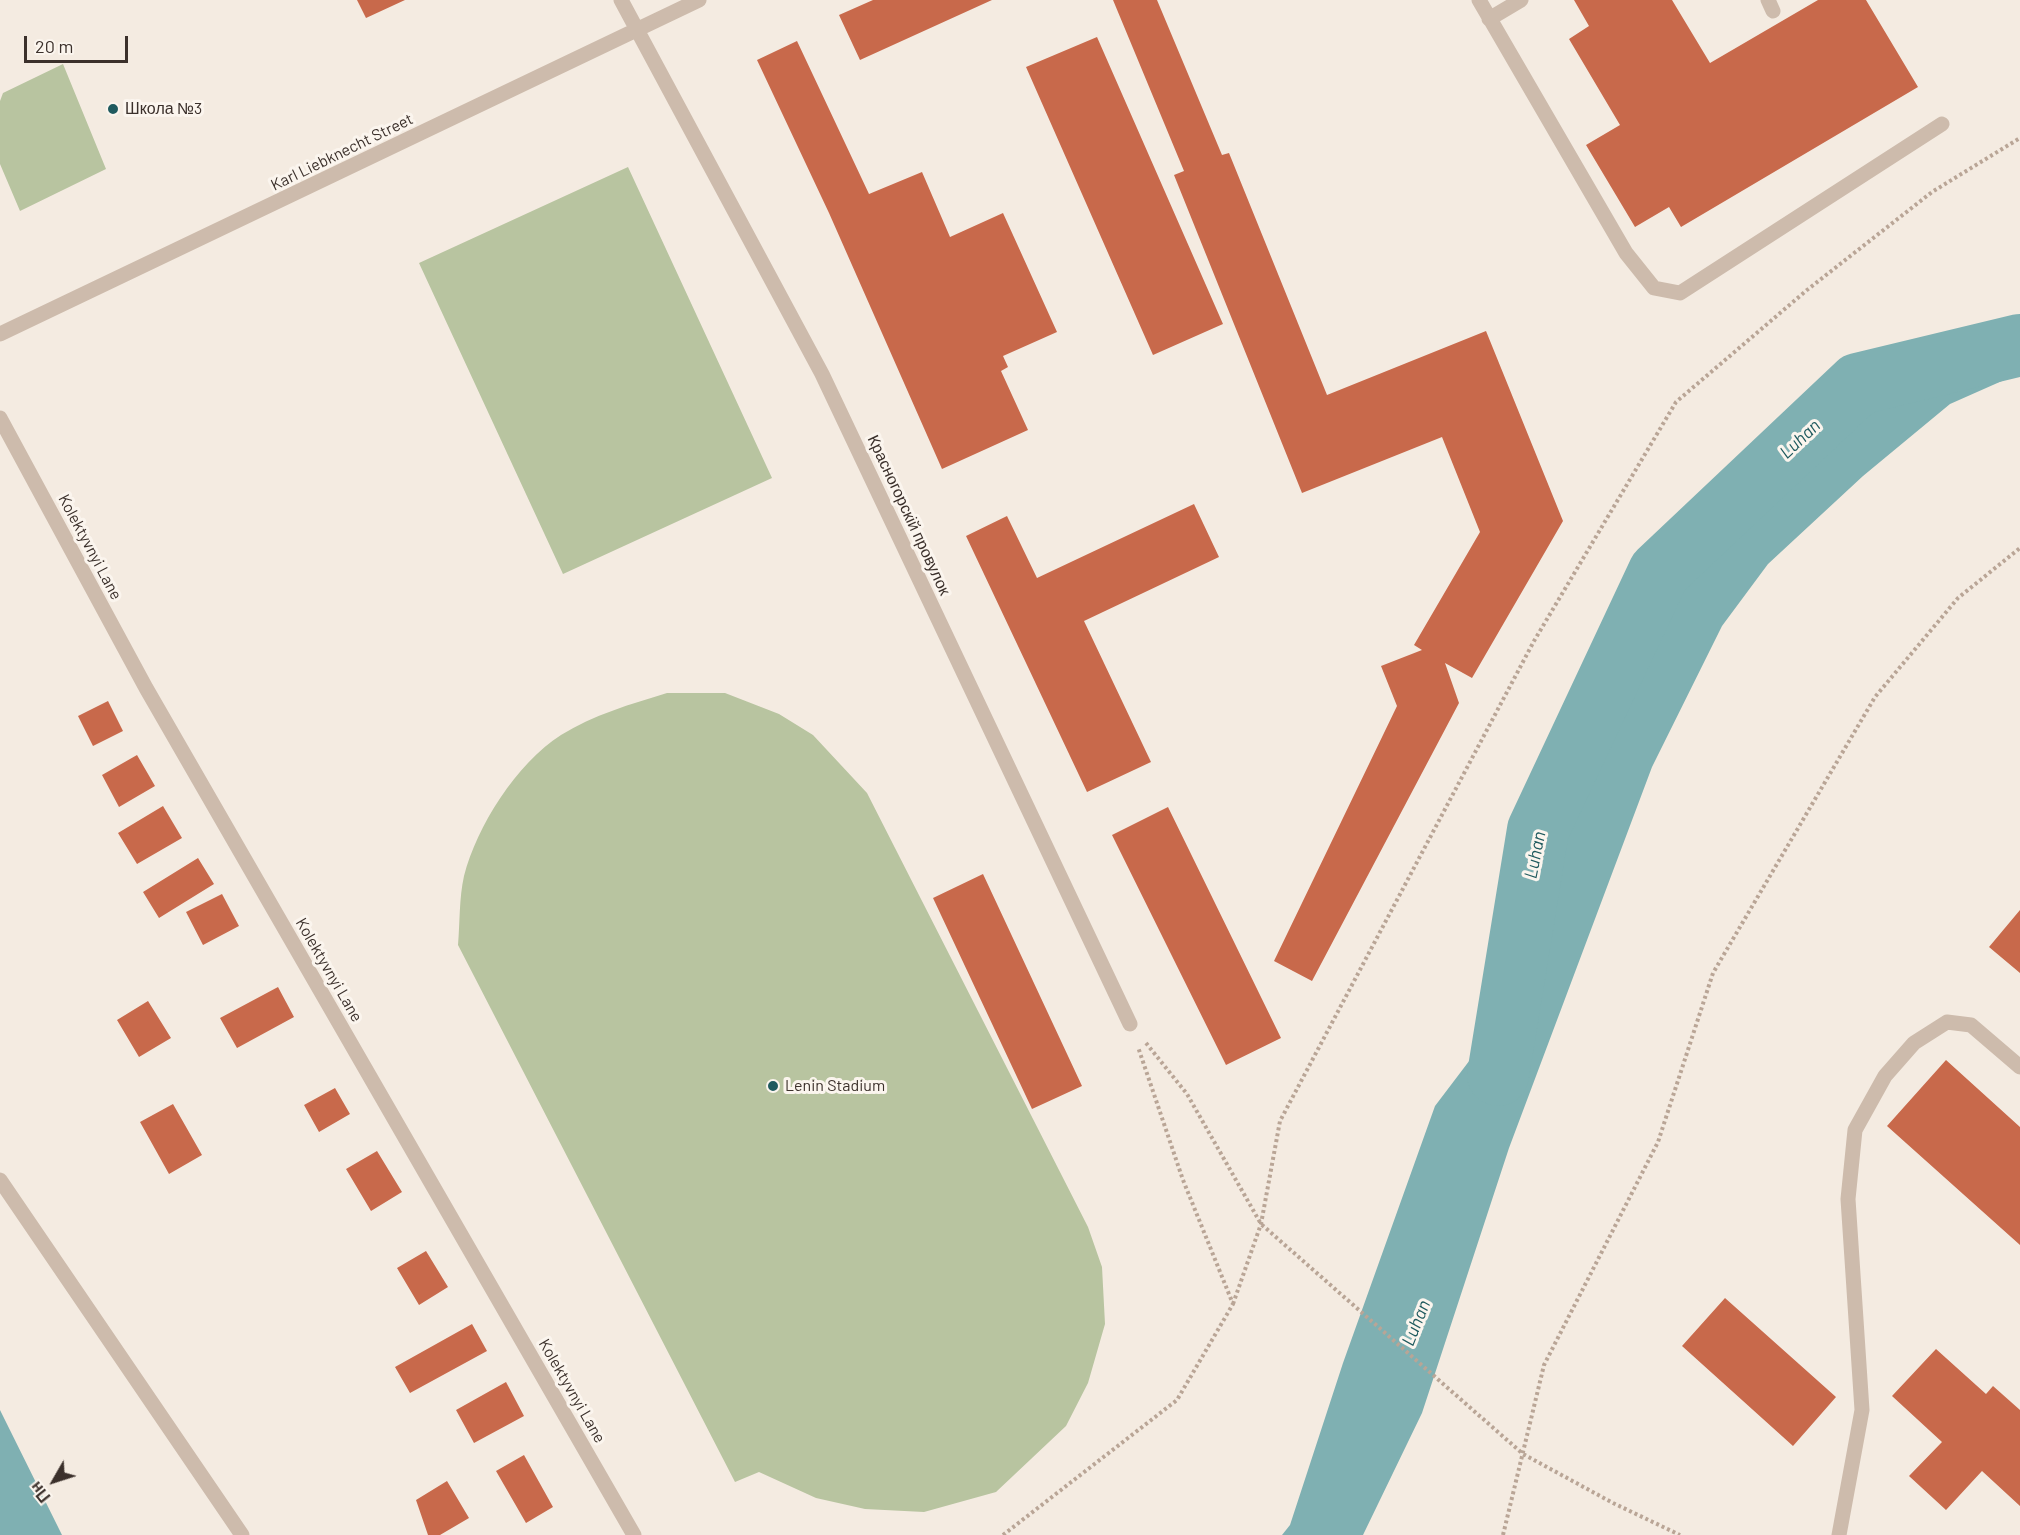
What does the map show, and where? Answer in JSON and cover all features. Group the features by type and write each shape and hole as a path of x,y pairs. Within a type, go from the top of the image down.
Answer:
{"street":[{"name":"Красногорскій провулок","path":"621,0 822,374 1130,1024"},
{"name":"Karl Liebknecht Street","path":"0,334 699,0"},
{"path":"1479,0 1626,254 1654,288 1680,293 1942,124"},
{"path":"1489,19 1521,0"},
{"name":"Kolektyvnyi Lane","path":"0,418 146,688 634,1535"},
{"path":"1839,1535 1862,1410 1848,1199 1855,1130 1885,1076 1914,1043 1947,1022 1971,1025 2020,1067"},
{"path":"0,1180 242,1535"}],"path":[{"path":"1003,1535 1177,1400 1233,1304 1260,1224 1280,1121 1533,641 1676,402 1807,290 1932,192 2020,138"},
{"path":"1503,1535 1544,1365 1658,1142 1713,973 1875,697 1958,598 2020,548"},
{"path":"1130,1024 1186,1094 1260,1224 1523,1454 1612,1503 1680,1535"},
{"path":"1130,1024 1183,1180 1233,1304"}],"green space":[{"path":"63,64 106,169 20,211 0,164 0,101 3,93"},
{"path":"628,167 772,478 563,574 419,263"},
{"name":"Lenin Stadium","path":"667,693 725,693 779,714 813,735 867,793 1088,1227 1102,1267 1105,1324 1088,1383 1066,1426 996,1492 924,1512 865,1509 816,1498 759,1472 735,1482 458,945 462,884 470,857 489,817 514,779 544,747 573,728 612,711"}],"water":[{"path":"2020,315 2020,373 1950,404 1863,476 1768,564 1722,626 1652,767 1509,1148 1422,1413 1363,1535 1282,1535 1290,1525 1343,1363 1435,1106 1501,1019 1621,691 1669,609 1750,503 1804,464 1855,419 1881,386 1911,364"},
{"path":"0,1410 62,1535 0,1535"}],"building":[{"path":"357,0 405,0 366,18"},
{"path":"873,0 992,0 860,60 839,15"},
{"path":"1113,0 1157,0 1222,155 1229,153 1327,395 1486,331 1563,521 1472,678 1445,663 1459,703 1312,981 1274,961 1397,706 1381,666 1422,650 1414,645 1480,532 1442,437 1302,493 1174,175 1184,171"},
{"path":"1574,0 1672,0 1710,63 1818,0 1866,0 1918,87 1681,227 1669,207 1635,227 1586,145 1620,125 1569,39 1589,26"},
{"path":"1097,37 1223,324 1153,355 1026,67"},
{"path":"797,41 869,194 922,172 950,237 1003,213 1057,332 1003,356 1008,367 1001,371 1028,430 942,469 829,213 757,60"},
{"path":"1194,504 1219,557 1084,621 1151,762 1087,792 966,536 1007,516 1037,578"},
{"path":"108,701 123,731 93,746 78,716"},
{"path":"137,755 155,786 119,807 102,775"},
{"path":"163,806 182,838 137,864 118,833"},
{"path":"1168,807 1281,1038 1226,1065 1112,835"},
{"path":"198,858 214,884 159,918 143,892"},
{"path":"983,874 1082,1086 1032,1109 933,898"},
{"path":"222,894 239,926 203,945 186,912"},
{"path":"2020,910 2020,973 1989,947"},
{"path":"278,987 294,1017 237,1048 220,1018"},
{"path":"148,1001 171,1038 139,1057 117,1020"},
{"path":"1946,1060 2020,1127 2020,1245 1887,1126"},
{"path":"335,1088 350,1114 319,1132 304,1105"},
{"path":"173,1104 202,1155 169,1174 140,1122"},
{"path":"377,1151 402,1192 371,1211 346,1169"},
{"path":"426,1251 448,1287 419,1305 397,1268"},
{"path":"1725,1298 1836,1397 1793,1446 1682,1346"},
{"path":"472,1324 487,1351 410,1393 395,1367"},
{"path":"1936,1349 1986,1394 1993,1386 2020,1410 2020,1506 1982,1471 1946,1510 1909,1476 1942,1442 1892,1396"},
{"path":"506,1382 524,1416 474,1443 456,1410"},
{"path":"524,1455 553,1507 526,1523 496,1471"},
{"path":"447,1481 469,1518 440,1535 428,1535 416,1500"}],"waterway":[{"name":"Luhan","path":"1498,1075 1538,830 1659,572 1858,384 2020,345"}],"place":[{"name":"Школа №3","path":"113,109"},
{"name":"Lenin Stadium","path":"773,1086"}]}
